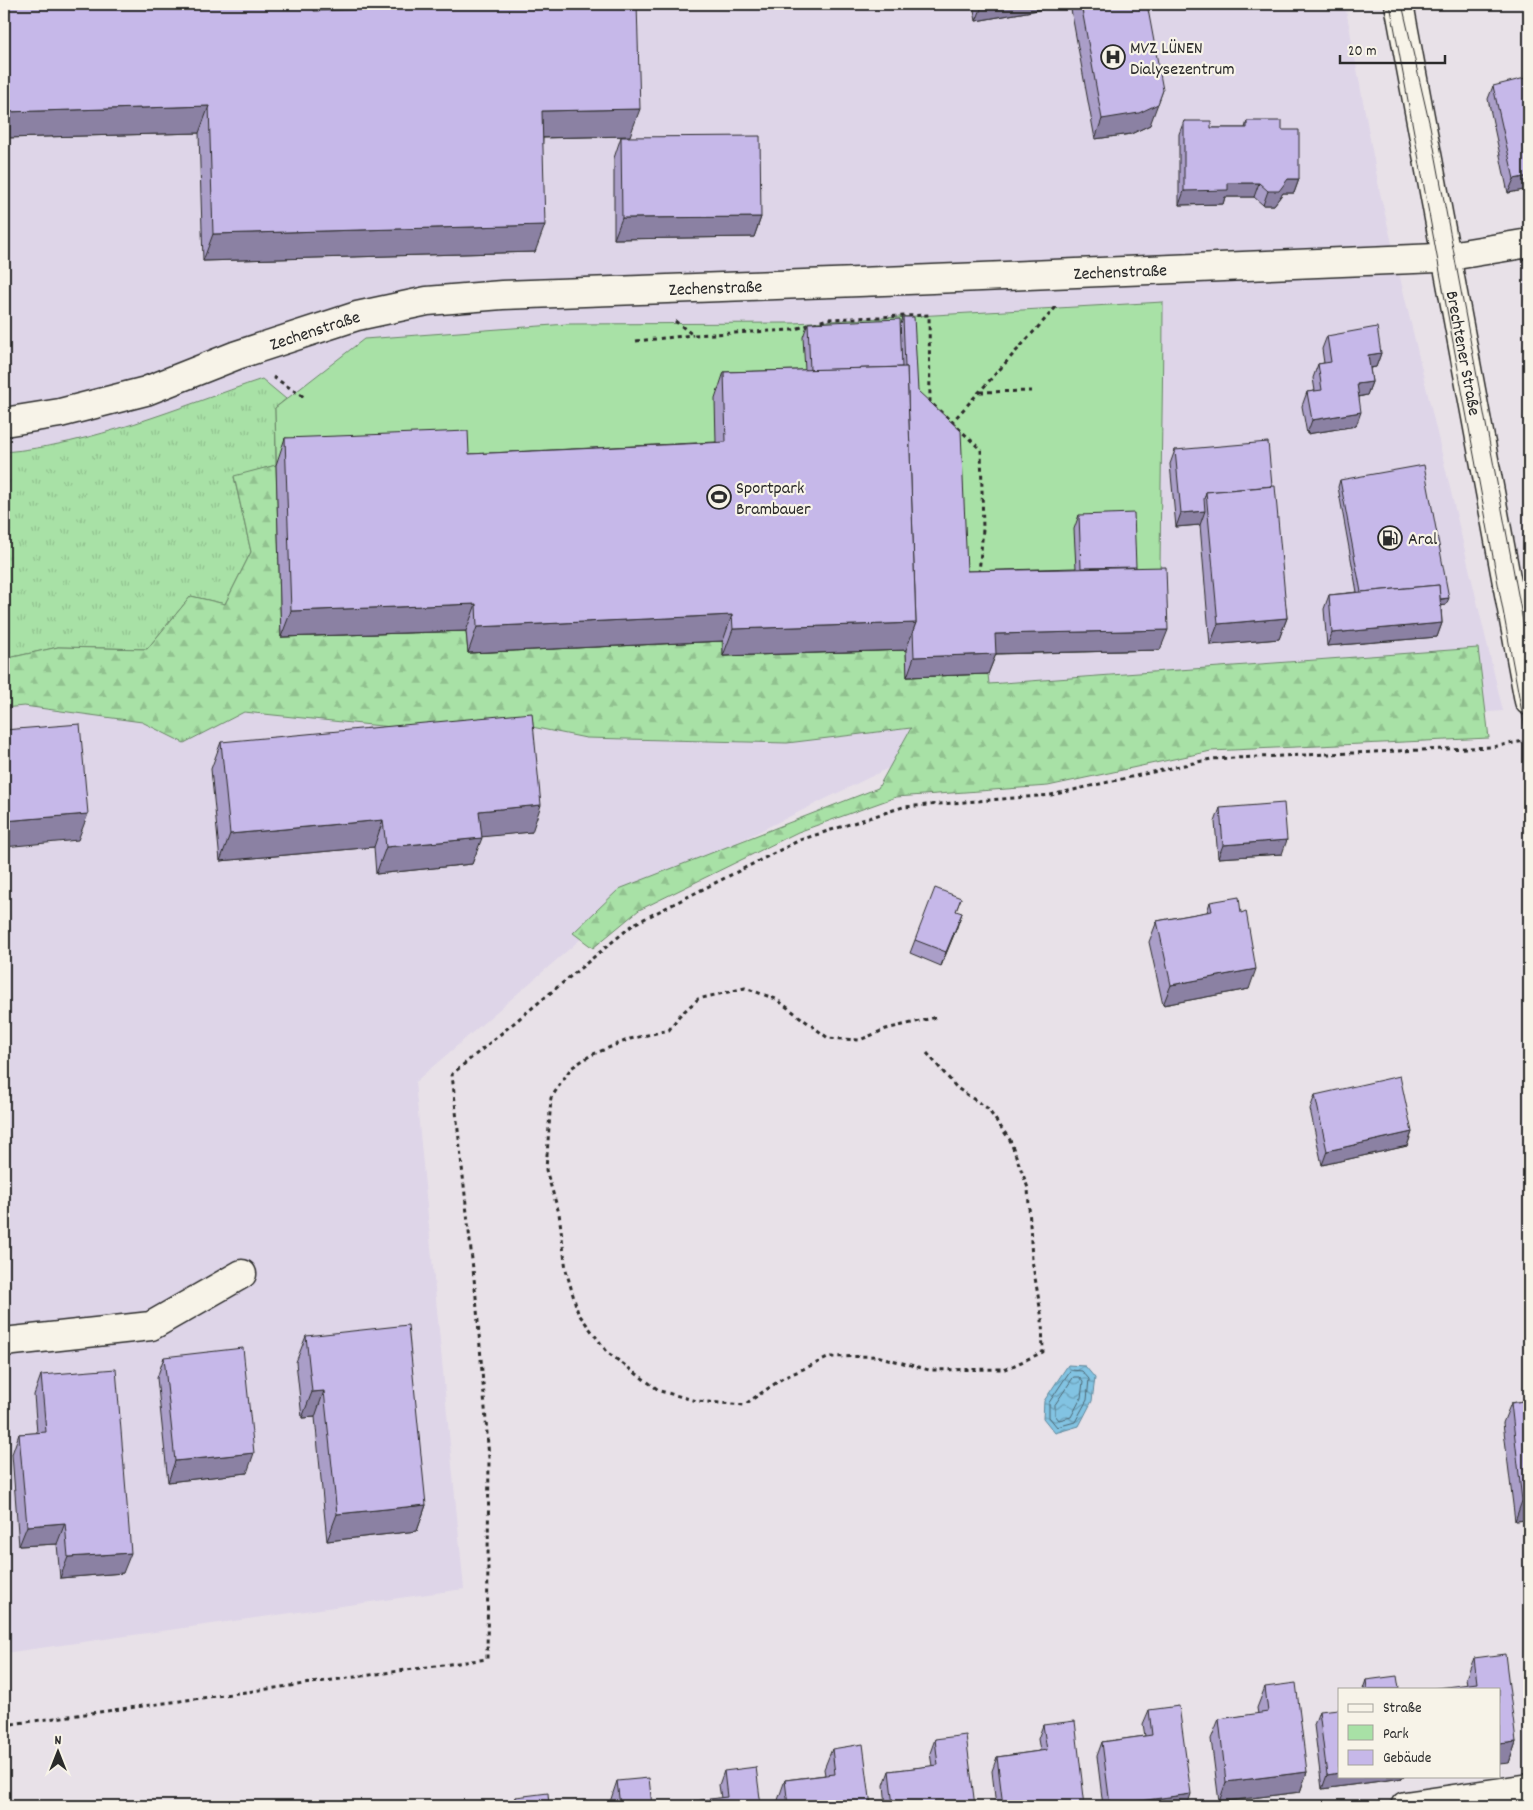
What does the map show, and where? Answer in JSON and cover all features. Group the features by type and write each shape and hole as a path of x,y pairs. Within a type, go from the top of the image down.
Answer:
{"street":[{"name":"Brechtener Straße","path":"1399,4 1529,701"},
{"name":"Zechenstraße","path":"4,422 60,414 146,391 237,355 357,316 426,301 502,295 1446,257 1529,243"},
{"path":"4,1342 151,1326 242,1274"},
{"path":"1405,1806 1529,1788"}],"path":[{"path":"948,427 1088,272"},
{"path":"634,290 693,335"},
{"path":"636,341 693,335 792,330 828,319 929,315 930,402 981,450 983,529 978,581"},
{"path":"979,392 1032,391"},
{"path":"4,1725 488,1659 489,1458 476,1297 452,1074 634,924 800,840 902,807 1051,795 1211,759 1492,747 1529,740"},
{"path":"927,1053 957,1088 987,1108 1010,1140 1028,1188 1032,1260 1042,1319 1043,1352 1006,1369 929,1370 877,1356 830,1357 783,1378 744,1405 697,1401 660,1391 608,1353 578,1313 566,1270 559,1213 546,1170 551,1098 571,1068 590,1055 630,1039 669,1030 679,1016 698,1000 745,988 776,1000 828,1038 860,1040 886,1029 937,1017"}],"shaded area":[{"path":"4,4 1345,4 1380,193 1503,711 915,755 634,893 415,1082 464,1589 4,1653"}],"green space":[{"name":"Sportpark Brambauer","path":"1163,302 1160,650 988,654 988,674 907,677 906,650 723,656 722,641 468,653 466,631 281,637 275,408 364,339 567,324 794,323"},
{"path":"262,379 286,399 275,408 276,465 234,477 251,552 225,604 191,596 147,649 58,647 4,659 4,452 70,442 102,433 167,413"},
{"path":"276,465 281,637 466,631 468,653 723,641 724,656 906,650 907,677 988,674 989,684 1478,648 1489,738 1211,751 1048,786 896,797 798,832 639,910 593,948 573,933 619,889 878,788 911,728 787,743 586,738 527,726 401,728 244,712 184,743 142,722 24,706 4,708 4,659 58,647 147,649 191,596 225,604 251,552 234,476"}],"water":[{"path":"1068,1365 1085,1366 1095,1378 1092,1401 1079,1426 1055,1433 1043,1418 1044,1401"}],"building":[{"path":"4,4 314,4 314,11 637,4 640,109 542,111 545,225 213,234 209,106 4,112"},
{"name":"MVZ LÜNEN Dialysezentrum","path":"1081,4 1147,4 1163,90 1158,104 1139,113 1102,119"},
{"path":"1529,77 1529,176 1514,179 1493,86"},
{"path":"1184,121 1211,121 1211,128 1247,128 1247,121 1282,121 1282,130 1299,130 1299,179 1288,179 1279,191 1268,191 1259,183 1228,183 1228,190 1184,191"},
{"path":"760,136 761,217 622,218 621,137"},
{"path":"903,317 914,317 918,391 961,431 967,571 1166,567 1168,630 995,634 996,654 914,657 913,631 916,623 907,367 905,367"},
{"path":"900,319 902,367 810,370 808,323"},
{"path":"1377,327 1381,353 1368,355 1372,382 1357,384 1361,412 1312,420 1307,392 1322,390 1318,364 1331,362 1327,336"},
{"path":"907,367 916,623 733,629 732,615 477,627 476,604 291,611 285,438 468,431 469,454 726,442 724,372"},
{"path":"1268,442 1272,486 1206,492 1204,499 1205,511 1181,513 1175,450"},
{"path":"1424,465 1449,598 1440,599 1439,585 1361,592 1340,480"},
{"path":"1275,486 1287,618 1218,624 1206,492"},
{"path":"1134,513 1136,567 1081,568 1079,515"},
{"path":"1439,585 1442,623 1332,633 1329,595"},
{"path":"532,713 541,805 479,811 482,838 386,847 383,820 230,834 221,742"},
{"path":"80,724 88,814 4,821 4,730"},
{"path":"1284,803 1287,840 1223,845 1220,808"},
{"path":"935,888 961,898 956,911 962,913 946,952 915,940"},
{"path":"1239,897 1241,913 1246,911 1256,969 1171,985 1157,921 1212,911 1210,902"},
{"path":"1400,1076 1412,1132 1327,1151 1315,1095"},
{"path":"408,1325 426,1505 337,1514 324,1391 312,1392 306,1336"},
{"path":"243,1348 254,1453 175,1461 164,1357"},
{"path":"116,1369 131,1553 68,1557 65,1523 27,1526 19,1434 46,1432 41,1375"},
{"path":"1529,1400 1529,1500 1522,1501 1511,1403"},
{"path":"1505,1654 1516,1742 1500,1744 1500,1688 1438,1688 1477,1683 1474,1658"},
{"path":"1397,1676 1399,1688 1367,1688 1366,1680"},
{"path":"1296,1683 1307,1772 1226,1782 1219,1719 1268,1712 1265,1687"},
{"path":"1179,1706 1191,1794 1110,1805 1102,1742 1152,1735 1149,1710"},
{"path":"1338,1709 1338,1773 1327,1775 1319,1711"},
{"path":"1075,1721 1085,1806 1003,1806 997,1757 1047,1750 1043,1725"},
{"path":"966,1735 975,1806 893,1806 889,1771 938,1765 935,1739"},
{"path":"863,1744 871,1806 788,1806 785,1780 835,1774 832,1749"},
{"path":"756,1767 761,1806 678,1806 678,1803 727,1797 724,1771"},
{"path":"649,1778 652,1806 620,1806 617,1781"},
{"path":"548,1793 549,1806 517,1806 516,1797"}],"tram line":[{"path":"1390,4 1529,750"},
{"path":"1402,4 1430,126 1529,653"}],"place":[{"name":"MVZ LÜNEN Dialysezentrum","path":"1113,57"},
{"name":"Sportpark Brambauer","path":"719,497"},
{"name":"Aral","path":"1390,538"}]}
